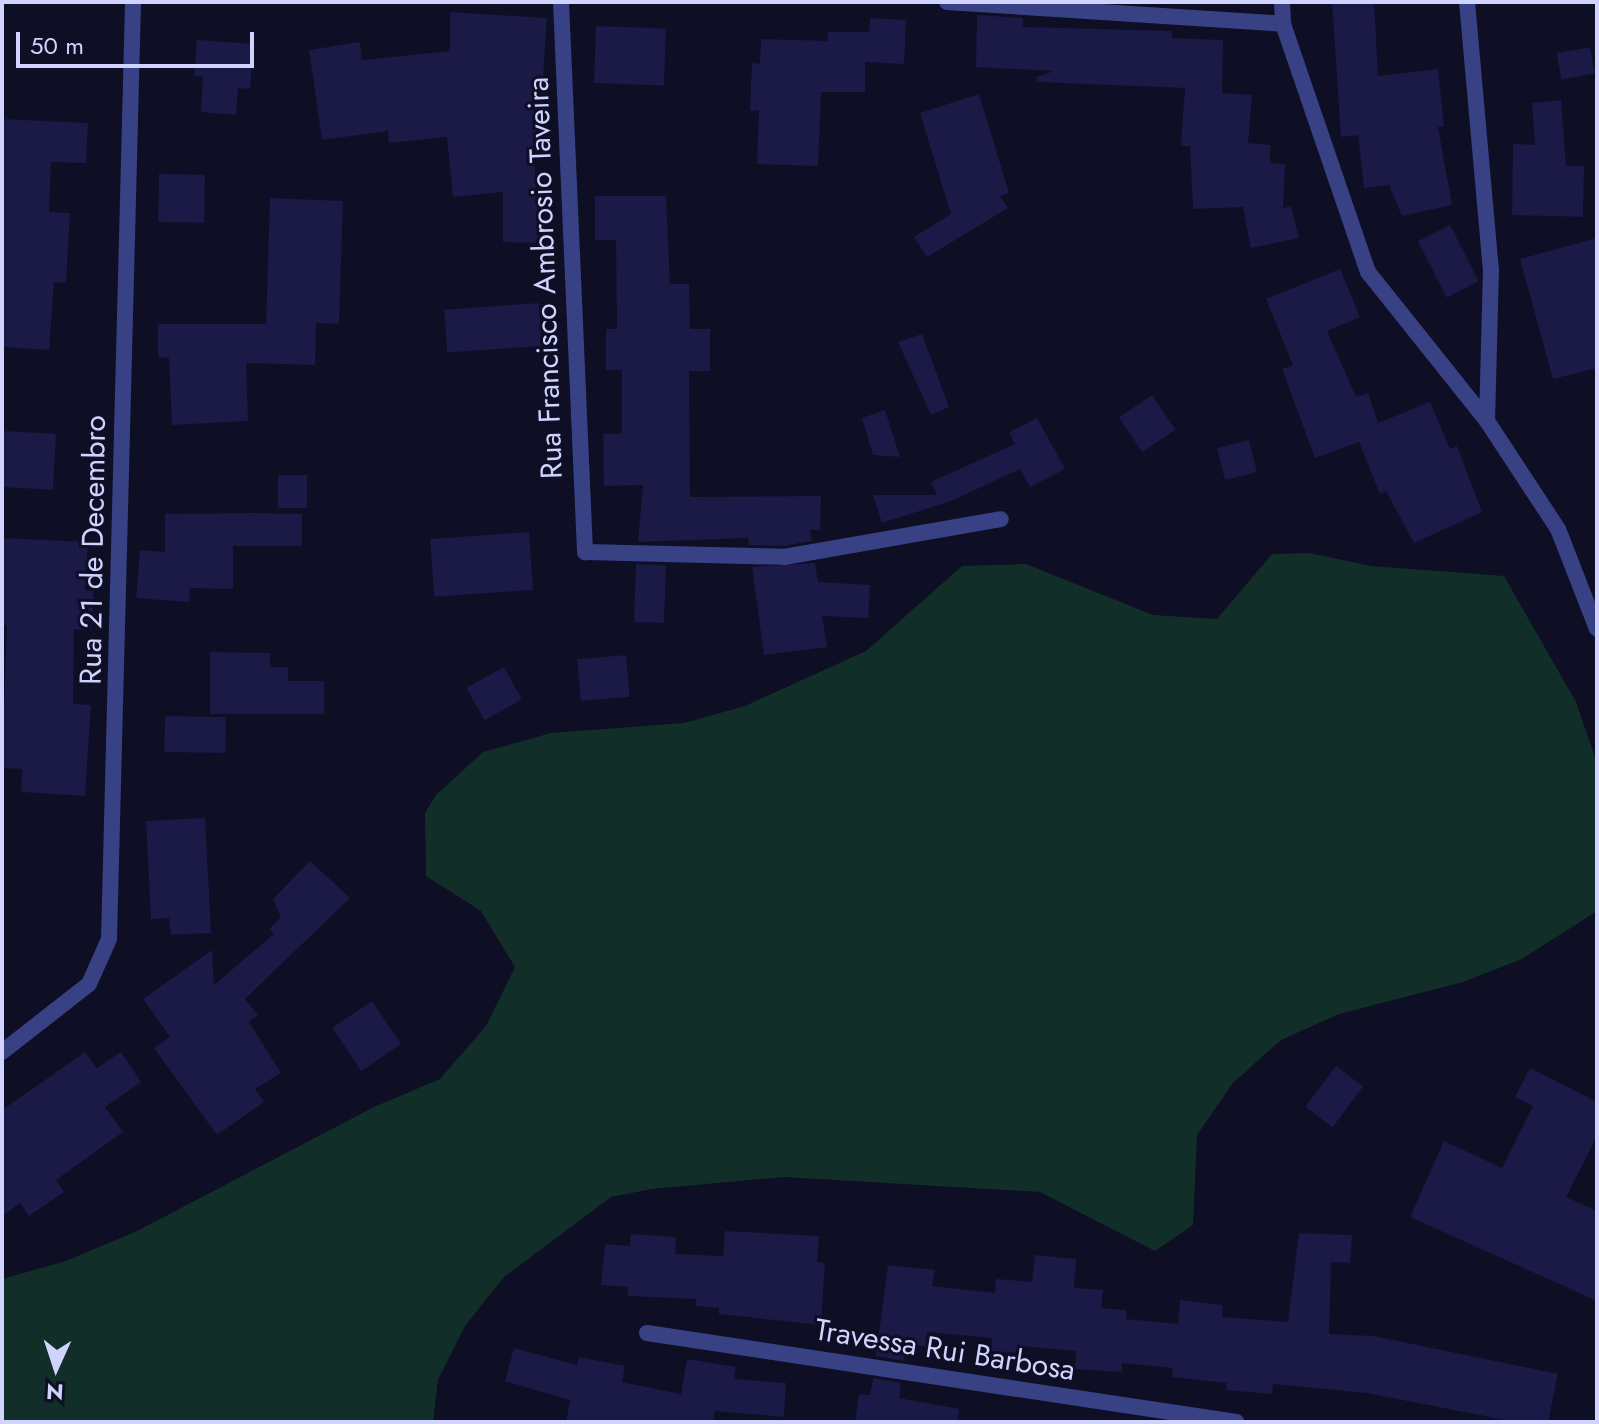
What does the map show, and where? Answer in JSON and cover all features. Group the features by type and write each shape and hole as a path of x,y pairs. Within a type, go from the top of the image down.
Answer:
{"street":[{"name":"Rua 21 de Decembro","path":"2,1052 89,984 109,939 133,2"},
{"name":"Rua Francisco Ambrosio Taveira","path":"561,2 585,552 784,557 1001,519"},
{"path":"947,2 1283,24"},
{"path":"1282,2 1283,24 1368,272 1487,421 1558,529 1597,629"},
{"path":"1467,2 1491,269 1487,421"},
{"name":"Travessa Rui Barbosa","path":"647,1333 1236,1422"}],"green space":[{"path":"1309,553 1371,566 1504,576 1576,702 1597,763 1597,911 1522,959 1463,982 1339,1014 1281,1040 1233,1083 1197,1135 1193,1225 1155,1251 1040,1192 784,1177 652,1189 611,1197 504,1277 465,1326 438,1380 433,1422 2,1422 2,1279 66,1261 137,1231 374,1107 440,1079 486,1026 515,967 481,911 426,876 425,813 436,795 483,752 551,733 684,723 745,706 866,651 962,566 1026,564 1153,615 1217,619 1272,554"}],"building":[{"path":"1332,2 1374,2 1378,76 1438,69 1444,126 1438,127 1452,205 1402,216 1389,185 1364,188 1358,135 1341,137"},
{"path":"450,12 547,18 542,93 549,94 547,147 533,146 540,243 503,242 503,192 453,197 447,137 389,143 388,131 322,140 309,50 360,42 362,60 450,51"},
{"path":"977,15 1023,18 1023,27 1172,31 1172,38 1223,40 1222,93 1252,95 1248,143 1270,145 1270,163 1285,164 1283,208 1291,206 1299,238 1251,248 1243,207 1193,209 1190,146 1181,146 1185,88 1037,82 1036,77 1054,71 976,67"},
{"path":"870,18 906,20 904,64 865,62 865,92 821,92 818,166 757,164 759,110 750,111 752,63 760,64 761,39 828,41 828,32 869,32"},
{"path":"596,26 666,28 664,85 594,83"},
{"path":"197,40 254,44 250,89 238,88 236,115 201,112 203,77 194,76"},
{"path":"1590,47 1595,74 1561,79 1557,53"},
{"path":"979,94 1009,193 1000,196 1008,208 927,257 914,237 951,214 920,113"},
{"path":"1561,100 1566,166 1584,166 1583,217 1512,215 1513,144 1535,145 1532,103"},
{"path":"2,119 88,123 86,163 51,162 49,212 70,213 66,283 54,282 49,350 2,347"},
{"path":"159,174 205,175 204,223 158,222"},
{"path":"595,196 666,196 670,284 689,284 690,329 710,329 710,371 689,371 690,497 821,496 820,530 810,530 812,541 783,546 749,545 748,538 638,542 643,485 604,486 603,434 622,433 622,370 606,370 606,329 617,329 616,240 595,240"},
{"path":"270,198 343,201 339,324 316,323 315,365 246,363 248,421 172,425 169,358 158,357 158,324 266,324"},
{"path":"1450,225 1479,281 1447,297 1418,241"},
{"path":"1597,238 1597,368 1553,379 1520,259"},
{"path":"1340,269 1360,317 1327,331 1356,397 1368,393 1378,423 1430,402 1450,449 1457,446 1482,512 1414,543 1386,491 1380,494 1359,442 1315,458 1282,369 1293,365 1266,299"},
{"path":"539,303 542,346 447,353 444,310"},
{"path":"922,334 949,407 931,415 898,342"},
{"path":"1152,395 1175,430 1142,452 1119,417"},
{"path":"885,410 900,457 873,455 862,418"},
{"path":"1037,418 1065,469 1030,487 1020,469 951,501 882,523 873,495 937,495 931,482 1015,444 1009,432"},
{"path":"2,431 56,434 53,490 2,487"},
{"path":"1249,440 1257,472 1225,480 1217,448"},
{"path":"278,475 307,475 307,508 278,508"},
{"path":"165,514 302,514 302,546 233,546 233,589 190,588 189,602 136,598 140,550 165,552"},
{"path":"529,532 533,590 434,597 430,539"},
{"path":"2,538 88,542 85,590 94,591 91,630 74,629 73,704 91,705 85,796 21,792 22,769 2,768 7,625 2,625"},
{"path":"815,563 818,582 870,585 868,618 822,616 827,647 764,655 752,567"},
{"path":"636,564 666,565 664,623 634,622"},
{"path":"210,652 270,653 270,667 288,667 288,681 324,681 324,714 210,714"},
{"path":"626,655 630,697 581,701 577,659"},
{"path":"504,667 522,699 484,720 466,688"},
{"path":"165,716 226,717 225,753 164,752"},
{"path":"205,818 211,933 171,935 169,918 151,919 146,821"},
{"path":"310,861 350,898 245,999 258,1015 249,1022 281,1073 255,1089 264,1102 217,1135 154,1048 170,1037 143,999 212,950 214,985 274,934 269,929 281,917 273,899"},
{"path":"372,1001 401,1044 361,1071 332,1028"},
{"path":"85,1052 97,1068 121,1052 141,1082 105,1107 123,1132 56,1180 64,1192 29,1216 20,1203 2,1216 2,1110"},
{"path":"1336,1066 1363,1086 1332,1127 1305,1107"},
{"path":"1530,1068 1597,1102 1597,1136 1566,1197 1597,1211 1597,1301 1410,1217 1444,1141 1502,1168 1533,1106 1515,1097"},
{"path":"725,1231 819,1236 817,1262 825,1263 821,1325 719,1314 719,1308 696,1306 696,1299 628,1296 628,1287 601,1285 605,1244 630,1246 631,1234 676,1237 675,1254 723,1256"},
{"path":"1299,1233 1352,1235 1350,1263 1331,1262 1329,1334 1374,1336 1558,1374 1548,1422 1516,1422 1366,1393 1273,1384 1272,1394 1226,1390 1227,1383 1172,1377 1173,1368 1122,1363 1122,1372 1075,1369 1076,1351 1021,1346 1021,1353 991,1351 992,1338 927,1332 925,1346 906,1344 904,1361 876,1356 888,1265 935,1270 932,1286 995,1293 996,1279 1032,1282 1035,1255 1076,1259 1074,1288 1103,1290 1101,1308 1126,1310 1126,1319 1178,1324 1180,1300 1223,1305 1222,1317 1288,1322"},
{"path":"514,1348 577,1365 579,1357 625,1366 622,1382 681,1394 687,1359 736,1367 734,1379 786,1383 784,1417 715,1411 713,1422 566,1422 570,1400 505,1381"},
{"path":"873,1378 901,1383 899,1398 959,1409 958,1422 855,1422 859,1394 870,1395"}]}
